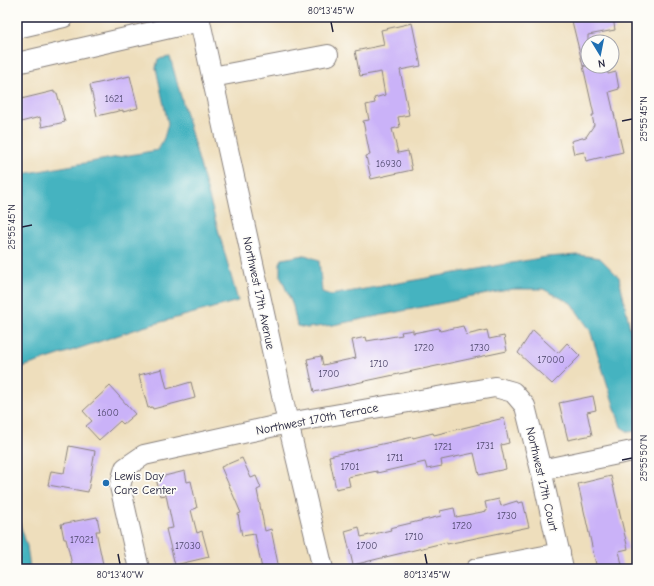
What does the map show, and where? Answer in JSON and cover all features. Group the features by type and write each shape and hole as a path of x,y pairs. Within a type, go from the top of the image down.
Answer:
{"street":[{"path":"17,28 64,17"},
{"path":"17,64 199,19"},
{"name":"Northwest 17th Avenue","path":"199,19 288,423 323,569"},
{"path":"212,77 328,55"},
{"name":"Northwest 170th Terrace","path":"139,569 120,486 125,468 144,455 288,423 495,388 513,392"},
{"name":"Northwest 17th Court","path":"513,392 525,406 542,470 561,561"},
{"path":"542,470 637,450"},
{"path":"476,569 561,561"}],"water":[{"path":"170,57 238,301 143,327 17,369 17,175 158,150 164,138 168,124 156,68 158,59"},
{"path":"305,255 319,260 322,292 331,295 546,257 579,255 600,258 619,277 637,361 637,431 629,432 621,427 590,330 571,303 543,289 512,289 333,325 307,328 297,326 293,306 280,275 280,263 282,259"},
{"path":"17,515 27,546 30,569 17,569"}],"building":[{"path":"571,17 613,17 615,30 593,34 580,34 580,54"},
{"path":"412,23 421,66 400,70 409,115 398,117 400,127 392,129 398,153 408,151 412,170 371,179 366,156 370,155 363,121 369,120 366,105 375,103 374,98 385,95 381,72 360,76 355,51 384,45 381,30"},
{"path":"585,74 616,74 619,89 609,92 623,152 586,161 584,152 574,154 571,141 586,137 594,125 592,115 594,115"},
{"path":"130,76 138,108 97,116 90,85"},
{"path":"54,91 54,93 57,93 65,122 42,127 40,117 17,123 17,100"},
{"path":"463,326 466,335 487,330 489,339 504,336 507,351 314,392 307,359 321,356 323,365 356,358 352,340 366,337 367,341 402,335 401,332 413,330 413,333 439,328 440,331"},
{"path":"533,330 558,353 567,343 580,356 552,384 518,353"},
{"path":"162,369 167,389 191,382 195,398 153,409 152,407 148,408 139,375"},
{"path":"110,386 135,414 123,424 120,421 99,440 86,426 92,421 83,411"},
{"path":"593,396 596,410 587,412 592,435 568,440 559,403"},
{"path":"504,418 509,443 501,445 506,469 479,475 474,453 441,460 442,466 427,469 425,462 377,473 377,471 348,477 350,486 336,489 329,456 433,433 434,435"},
{"path":"69,446 95,451 88,492 48,485 51,471 64,473"},
{"path":"242,458 251,478 256,476 261,488 257,490 265,531 271,529 279,569 262,569 255,534 242,536 238,514 241,513 221,467"},
{"path":"185,471 187,482 191,481 197,508 191,510 197,533 202,531 209,557 175,565 166,529 173,528 166,495 160,496 156,478"},
{"path":"611,476 628,549 619,551 623,569 597,569 578,484"},
{"path":"499,499 501,506 517,501 518,503 523,502 529,527 447,544 447,542 353,565 345,531 359,527 361,537 391,530 390,528 441,516 440,511 454,508 456,517 487,511 485,502"},
{"path":"97,517 100,531 96,531 104,569 73,569 61,524"}],"place":[{"name":"Lewis Day Care Center","path":"106,483"}]}
